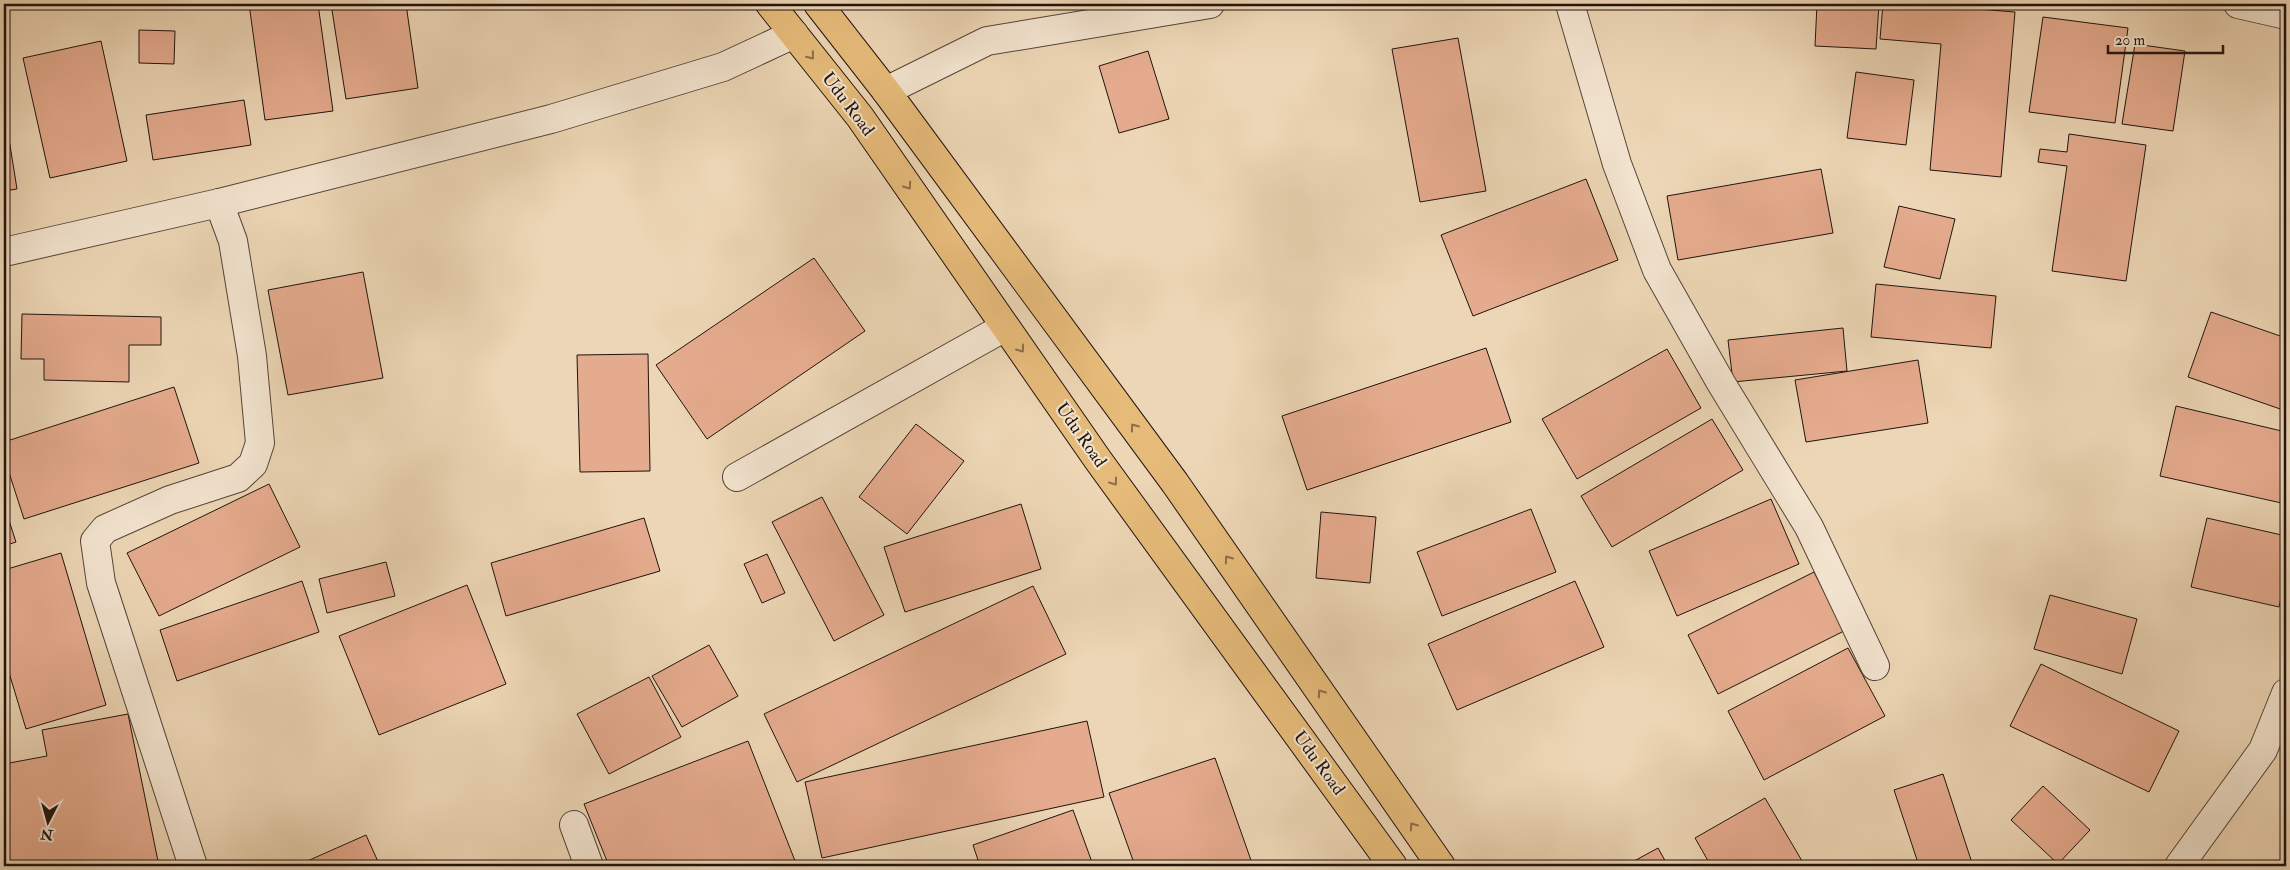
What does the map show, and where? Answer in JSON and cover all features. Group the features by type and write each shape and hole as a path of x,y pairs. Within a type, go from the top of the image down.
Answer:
{"main road":[{"name":"Udu Road","path":"770,4 860,117 1104,468 1393,866"},
{"path":"818,4 886,91 1175,483 1441,866"}],"street":[{"path":"886,91 987,41 1210,4"},
{"path":"1570,4 1617,164 1657,270 1721,383 1809,527 1875,666"},
{"path":"2238,4 2286,15"},
{"path":"4,252 219,203 551,119 723,66 794,34"},
{"path":"193,866 101,583 95,541 105,529 170,500 238,478 253,464 260,443 252,356 233,241 219,203"},
{"path":"737,477 1005,327"},
{"path":"2179,866 2263,750 2286,693"},
{"path":"574,825 590,866"}],"building":[{"path":"249,4 318,4 333,111 265,120"},
{"path":"331,4 406,4 418,88 346,99"},
{"path":"1817,4 1879,4 1876,49 1815,46"},
{"path":"1883,4 1914,4 2015,12 2001,177 1930,170 1941,44 1880,39"},
{"path":"2043,17 2128,28 2115,123 2029,112"},
{"path":"139,30 175,31 174,64 139,63"},
{"path":"1458,38 1486,191 1420,202 1392,49"},
{"path":"101,41 127,161 50,178 23,58"},
{"path":"2135,44 2185,51 2173,131 2122,124"},
{"path":"1148,51 1169,119 1119,133 1099,66"},
{"path":"1856,72 1914,80 1906,145 1847,138"},
{"path":"244,100 251,145 153,160 146,115"},
{"path":"2069,134 2146,145 2126,281 2052,271 2067,166 2038,162 2040,149 2067,152"},
{"path":"9,139 17,189 4,191 4,140"},
{"path":"1821,169 1833,233 1678,260 1667,196"},
{"path":"1586,179 1618,260 1473,316 1441,235"},
{"path":"1899,206 1955,219 1940,279 1884,267"},
{"path":"814,258 865,331 707,439 656,365"},
{"path":"363,272 383,378 288,395 268,290"},
{"path":"1876,284 1996,296 1991,348 1871,337"},
{"path":"2211,312 2286,338 2286,411 2188,377"},
{"path":"22,314 161,317 161,345 129,345 129,382 44,380 44,359 21,359"},
{"path":"1843,328 1847,371 1733,382 1728,340"},
{"path":"1486,348 1511,422 1307,490 1282,416"},
{"path":"1667,349 1701,408 1577,479 1542,419"},
{"path":"648,354 650,471 580,472 577,355"},
{"path":"1918,360 1928,423 1806,442 1795,380"},
{"path":"174,387 199,463 24,519 4,457 4,442"},
{"path":"2176,406 2286,432 2286,504 2160,476"},
{"path":"1712,419 1743,470 1612,547 1581,496"},
{"path":"916,424 964,461 907,534 859,497"},
{"path":"269,484 300,547 159,616 127,553"},
{"path":"822,497 884,615 834,641 772,522"},
{"path":"1771,499 1799,564 1677,616 1649,551"},
{"path":"1021,504 1041,569 905,612 884,547"},
{"path":"4,505 16,542 4,546"},
{"path":"1531,509 1556,572 1442,616 1417,552"},
{"path":"1321,512 1376,517 1370,583 1316,578"},
{"path":"644,518 660,571 506,616 491,563"},
{"path":"2207,518 2286,536 2286,575 2279,607 2191,587"},
{"path":"61,553 106,705 26,729 4,656 4,570"},
{"path":"767,554 785,593 762,603 744,564"},
{"path":"386,562 395,596 327,613 319,579"},
{"path":"1814,572 1844,631 1718,694 1688,635"},
{"path":"302,581 319,632 177,681 160,630"},
{"path":"1575,581 1604,647 1457,710 1428,644"},
{"path":"467,585 506,684 379,735 339,636"},
{"path":"1033,586 1066,654 797,782 764,714"},
{"path":"2050,595 2137,619 2122,674 2034,649"},
{"path":"709,645 738,696 682,727 652,676"},
{"path":"1848,648 1885,716 1764,780 1728,711"},
{"path":"2041,664 2179,731 2149,792 2010,726"},
{"path":"649,677 681,737 609,774 577,714"},
{"path":"128,714 159,866 4,866 4,764 47,756 42,730"},
{"path":"1087,721 1104,797 822,858 805,782"},
{"path":"748,741 797,866 609,866 584,804"},
{"path":"1215,758 1253,866 1135,866 1109,793"},
{"path":"1943,774 1973,866 1919,866 1894,790"},
{"path":"2043,786 2090,830 2058,864 2011,820"},
{"path":"1765,798 1805,866 1711,866 1695,838"},
{"path":"1073,810 1093,865 980,866 973,845"},
{"path":"366,835 380,866 296,866"},
{"path":"1658,848 1668,866 1625,866"}]}
